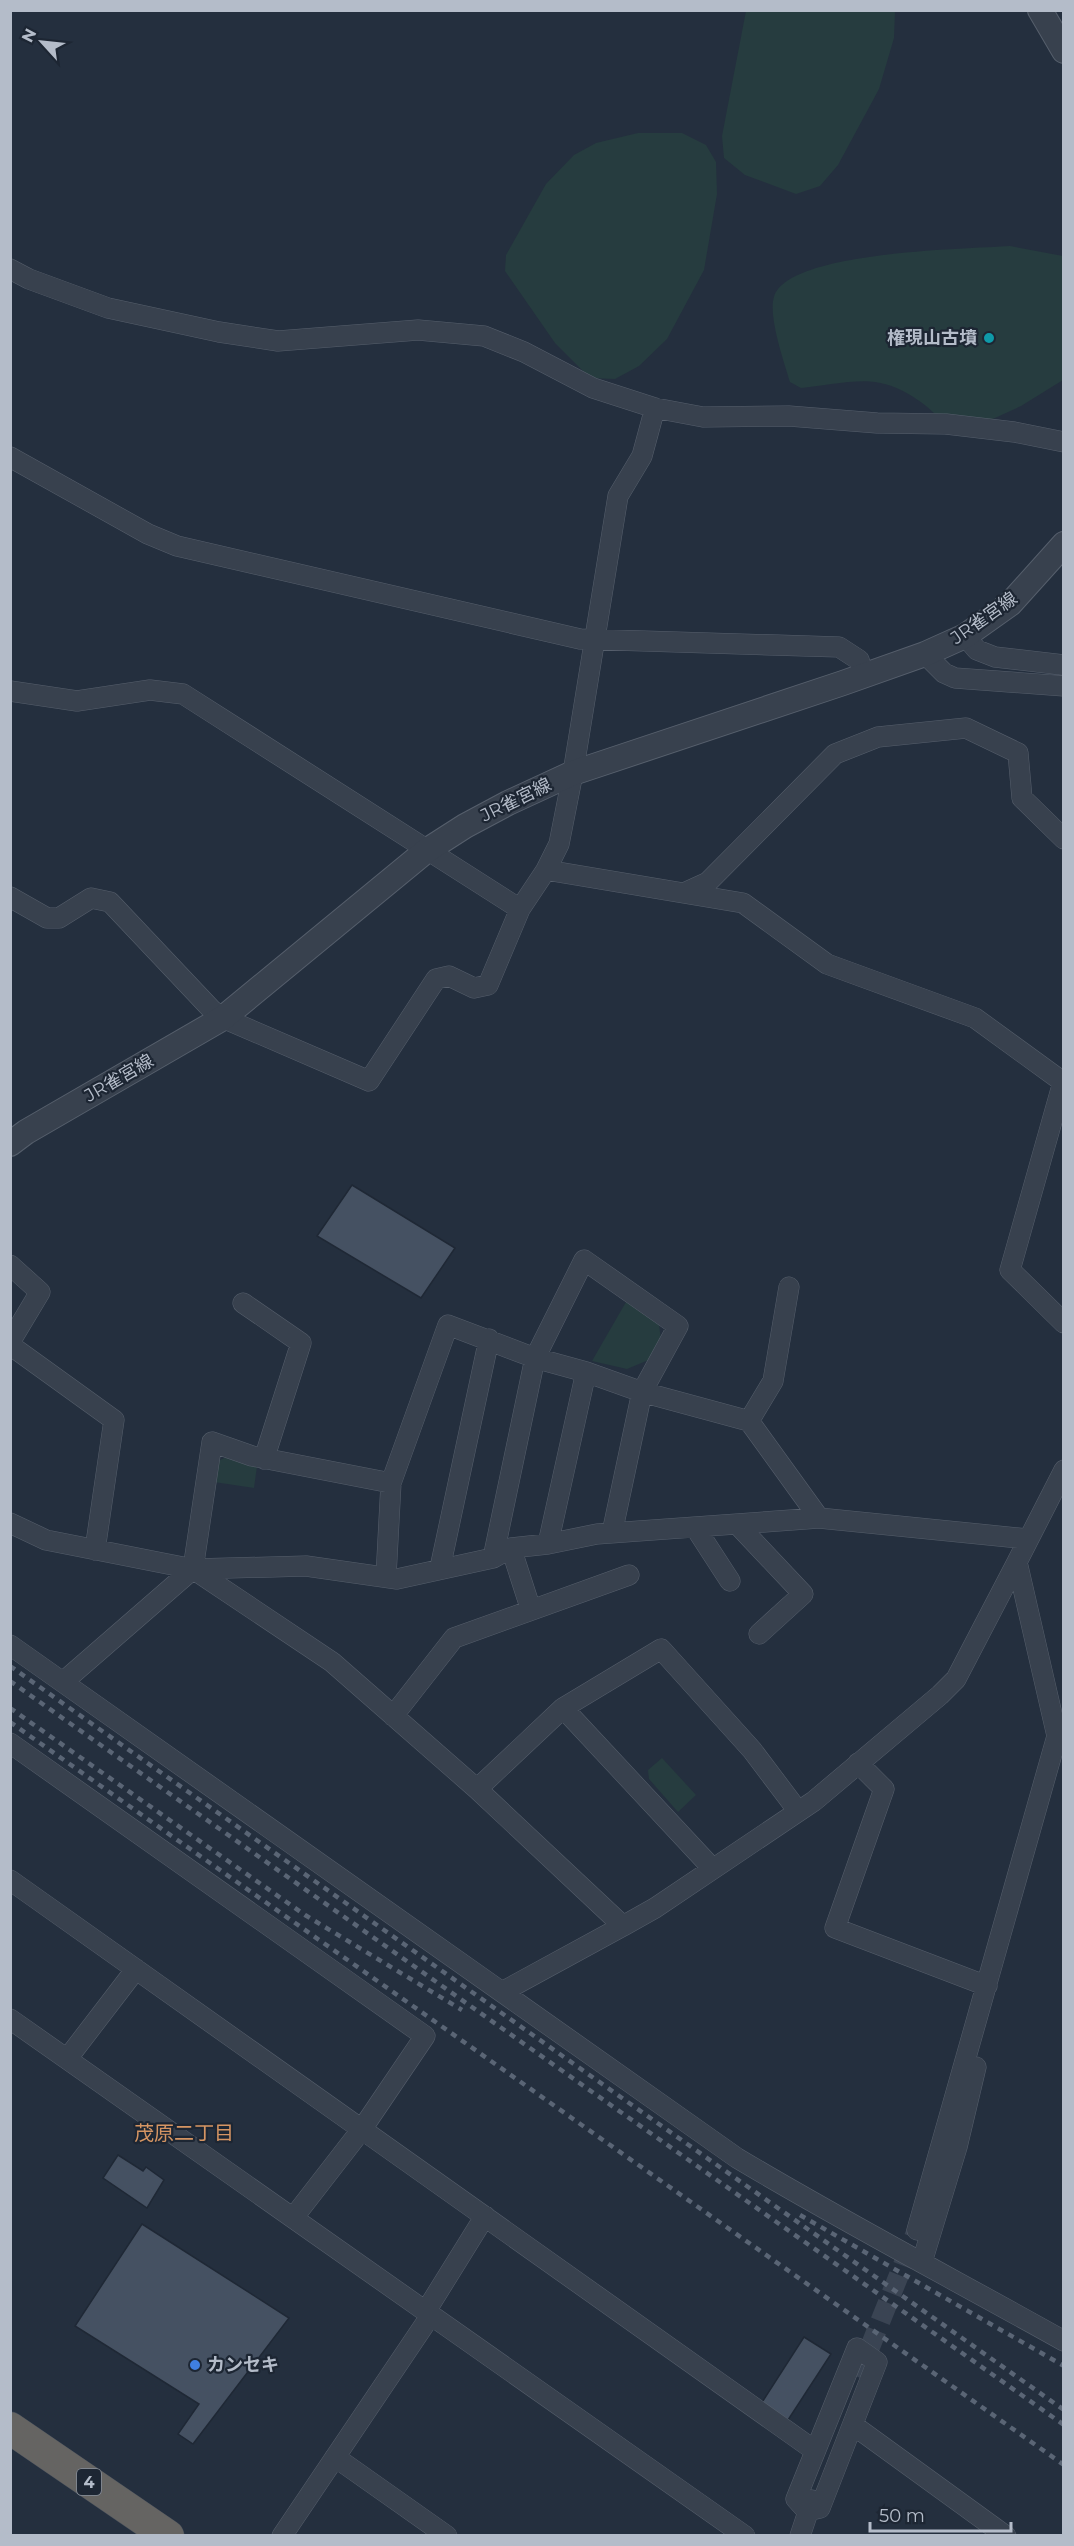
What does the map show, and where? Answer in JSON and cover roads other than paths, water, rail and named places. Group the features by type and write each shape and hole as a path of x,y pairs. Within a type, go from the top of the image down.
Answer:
{"highway":[{"name":"4","path":"10,2428 168,2535"}],"street":[{"path":"1040,10 1064,51"},
{"path":"10,269 29,279 108,308 219,332 278,341 417,330 484,336 524,352 593,388 655,408 703,417 789,416 877,423 945,424 1014,432 1064,441"},
{"path":"10,897 48,918 59,918 91,898 110,902 212,1010 223,1018 369,1081 436,979 449,976 474,988 488,985 520,909 546,870 559,844 573,773 618,496 642,456 655,408"},
{"path":"10,458 148,534 177,546 580,639 839,647 859,660 864,675"},
{"name":"JR雀宮線","path":"10,1144 26,1132 223,1018 426,851 508,803 573,773 925,654 965,636 1010,604 1064,544"},
{"path":"965,636 977,650 995,657 1064,665"},
{"path":"925,654 944,673 955,678 1064,686"},
{"path":"10,691 77,701 150,690 183,694 520,909"},
{"path":"686,892 708,882 835,754 878,737 966,728 1018,753 1022,798 1064,839"},
{"path":"546,870 742,903 827,964 975,1018 1064,1082 1010,1270 1064,1323"},
{"path":"493,1558 535,1358 584,1260 678,1326 642,1392 612,1533"},
{"path":"10,1265 40,1292 10,1343 114,1420 95,1550"},
{"path":"749,1421 773,1381 789,1287"},
{"path":"243,1303 301,1343 264,1459"},
{"path":"386,1577 391,1483 448,1325 535,1358 586,1372 642,1392 749,1421 819,1518"},
{"path":"440,1568 489,1340"},
{"path":"548,1544 586,1372"},
{"path":"63,1682 193,1569 212,1442 264,1459 391,1483"},
{"path":"502,1992 655,1908 713,1869 798,1811 940,1695 956,1679 1064,1470"},
{"path":"10,1523 46,1540 193,1569 306,1566 397,1579 493,1558 511,1548 612,1533 819,1518 1028,1539"},
{"path":"737,1524 803,1594 759,1634"},
{"path":"694,1527 730,1581"},
{"path":"511,1548 531,1610"},
{"path":"917,2230 1058,1736 1017,1562"},
{"path":"193,1569 332,1662 477,1789 623,1926"},
{"path":"393,1716 454,1638 629,1575"},
{"path":"10,1645 737,2158 822,2209 1064,2341"},
{"path":"477,1789 563,1708 660,1649 752,1750 798,1811"},
{"path":"563,1708 713,1869"},
{"path":"10,1743 425,2036 362,2129 293,2218"},
{"path":"858,1763 884,1789 835,1928 987,1986"},
{"path":"10,1880 814,2450"},
{"path":"67,2059 136,1969"},
{"path":"10,2019 745,2535"},
{"path":"897,2249 934,2145 951,2068 960,2047 974,2030"},
{"path":"922,2262 957,2147 976,2070 974,2030"},
{"path":"282,2535 428,2313 485,2216"},
{"path":"856,2348 877,2362 820,2508 807,2511 796,2499 856,2348"},
{"path":"800,2535 858,2377"},
{"path":"853,2425 1006,2535"},
{"path":"335,2457 447,2535"}],"tunnel":[{"path":"858,2377 917,2230"}],"railway":[{"path":"10,1666 1064,2410"},
{"path":"10,1681 1064,2425"},
{"path":"10,1708 305,1915 462,2010"},
{"path":"10,1722 1064,2465"},
{"path":"800,2215 1064,2366"}],"place":[{"name":"権現山古墳","path":"989,338"},
{"name":"カンセキ","path":"195,2365"}],"district":[{"name":"茂原二丁目","path":"184,2133"}]}
